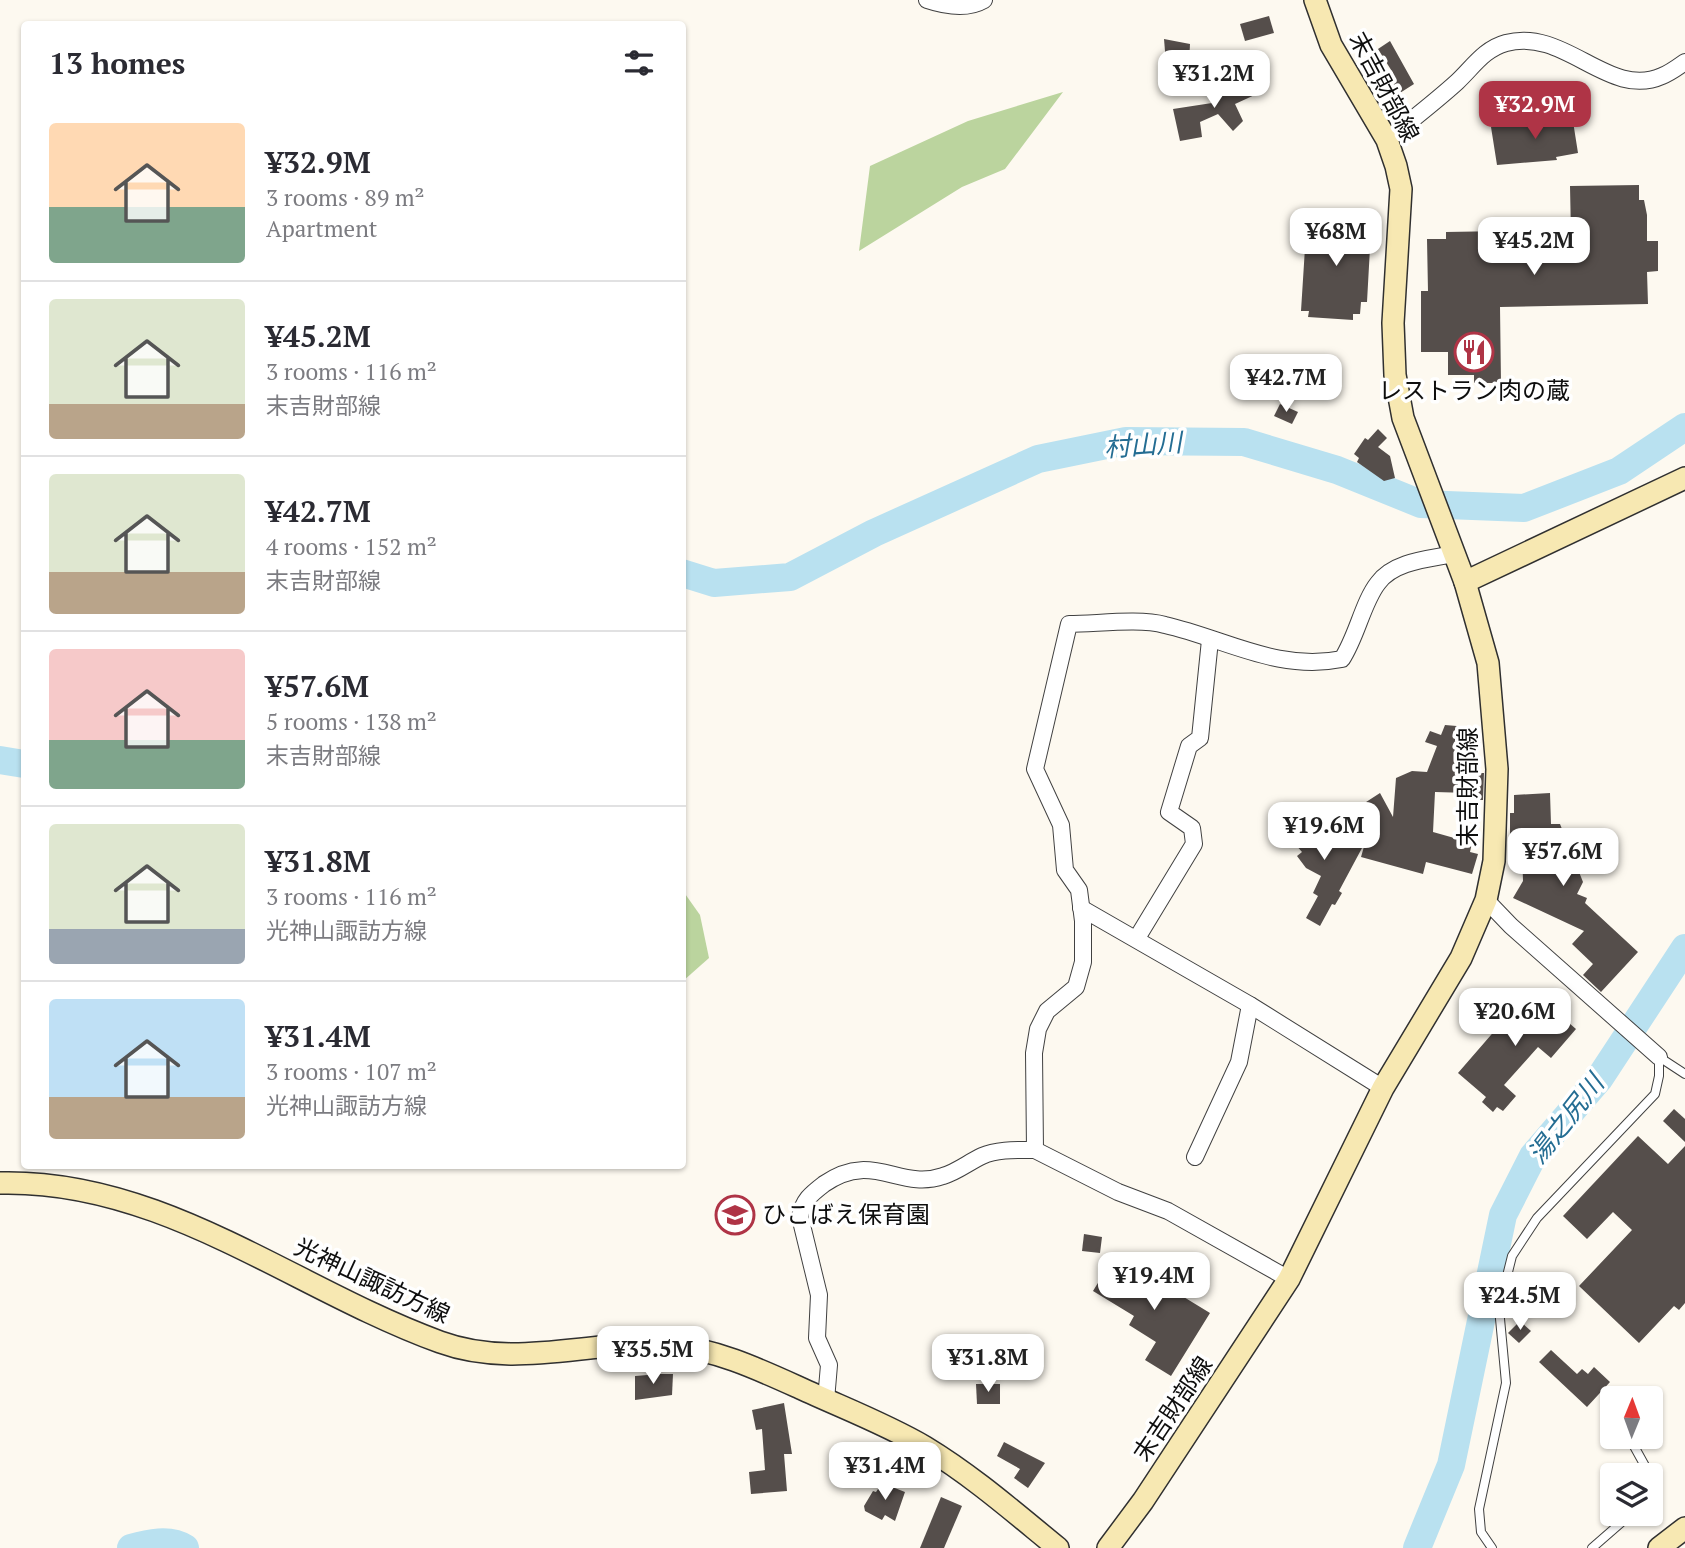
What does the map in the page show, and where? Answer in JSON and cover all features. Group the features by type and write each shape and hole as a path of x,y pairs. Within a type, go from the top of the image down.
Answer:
{"main road":[{"name":"末吉財部線","path":"1108,1548 1143,1501 1289,1279 1383,1088 1461,958 1486,900 1498,820 1488,663 1465,582 1403,418 1393,359 1401,189 1387,140 1331,45 1315,0"},
{"path":"1465,582 1685,478"},
{"name":"光神山諏訪方線","path":"0,1183 61,1186 138,1202 443,1343 512,1356 625,1346 671,1345 748,1365 923,1446 970,1478 1058,1548"},
{"path":"1659,1548 1685,1528"}],"street":[{"path":"927,0 946,6 978,4 984,0"},
{"path":"1387,140 1457,82 1487,51 1507,43 1534,40 1558,46 1624,79 1643,81 1662,77 1685,62"},
{"path":"1035,1150 1034,1053 1038,1029 1047,1011 1076,987 1081,974 1079,890 1065,870 1061,825 1035,769 1069,624 1163,624 1254,655 1319,663 1342,659 1352,645 1377,584 1392,570 1416,561 1454,554"},
{"path":"1137,939 1195,844 1192,828 1169,812 1189,746 1200,738 1210,640"},
{"path":"1486,900 1511,926 1658,1057"},
{"path":"1081,908 1250,1005 1383,1088"},
{"path":"1195,1157 1239,1062 1250,1005"},
{"path":"825,1400 829,1365 817,1338 819,1295 800,1217 802,1205 810,1195 840,1174 854,1169 905,1177 943,1177 985,1154 1035,1150 1118,1192 1168,1211 1289,1279"}],"lane":[{"path":"1658,1057 1685,1074"},
{"path":"1492,1548 1481,1532 1479,1509 1506,1383 1499,1308 1511,1256 1536,1218 1655,1094 1660,1076 1658,1057"},
{"path":"1592,1548 1618,1526"}],"green space":[{"path":"1063,92 1005,169 962,187 859,251 870,166 968,121"},
{"path":"686,895 700,915 709,958 686,978"}],"building":[{"path":"1269,16 1274,33 1245,41 1240,24"},
{"path":"1164,39 1190,44 1189,64 1166,63"},
{"path":"1390,41 1414,84 1392,98 1381,80 1393,73 1378,49"},
{"path":"1252,78 1259,93 1235,104 1243,121 1233,131 1218,114 1200,122 1202,137 1180,141 1173,109 1212,103 1209,95"},
{"path":"1572,115 1578,153 1556,157 1557,160 1497,165 1491,127"},
{"path":"1639,185 1639,200 1644,200 1647,215 1647,241 1658,241 1658,271 1647,272 1648,304 1500,307 1501,383 1474,383 1474,375 1448,375 1448,352 1421,352 1421,291 1428,291 1427,239 1446,239 1446,232 1504,231 1505,259 1546,259 1546,243 1552,242 1552,235 1571,235 1570,186"},
{"path":"1314,216 1366,219 1364,247 1370,248 1367,302 1361,302 1360,314 1353,314 1353,320 1308,317 1309,311 1301,311 1306,232 1313,232"},
{"path":"1280,404 1298,412 1292,424 1274,416"},
{"path":"1378,429 1387,438 1378,447 1390,456 1395,478 1384,481 1357,462 1359,458 1354,454 1365,438 1368,440"},
{"path":"1445,725 1480,728 1474,741 1481,743 1469,773 1484,773 1483,800 1469,800 1469,793 1435,792 1433,832 1472,843 1470,852 1478,854 1472,874 1426,862 1423,874 1361,857 1372,819 1363,804 1380,793 1393,817 1396,778 1412,771 1427,772 1437,746 1425,742 1430,731 1441,735"},
{"path":"1550,793 1551,824 1560,824 1583,882 1577,894 1587,898 1585,903 1638,952 1601,992 1583,975 1593,964 1572,944 1584,931 1513,898 1523,881 1519,837 1510,838 1510,813 1514,813 1514,795"},
{"path":"1321,807 1334,821 1320,837 1362,848 1339,891 1342,893 1335,905 1332,904 1320,926 1306,918 1318,896 1313,893 1321,876 1306,868 1297,856 1302,852 1288,836"},
{"path":"1530,990 1557,1007 1554,1010 1576,1029 1551,1058 1538,1047 1504,1085 1516,1096 1503,1111 1497,1107 1493,1112 1482,1102 1486,1097 1458,1073"},
{"path":"1674,1109 1685,1119 1685,1142 1663,1121"},
{"path":"1638,1136 1668,1164 1685,1146 1685,1303 1679,1310 1674,1306 1639,1343 1579,1286 1632,1230 1613,1212 1587,1239 1563,1216"},
{"path":"1084,1234 1102,1237 1100,1253 1082,1251"},
{"path":"1115,1255 1210,1313 1171,1376 1145,1360 1156,1342 1129,1325 1134,1316 1093,1291"},
{"path":"1520,1321 1531,1331 1519,1343 1508,1333"},
{"path":"1551,1350 1577,1374 1582,1369 1588,1374 1594,1367 1610,1382 1606,1386 1600,1386 1600,1393 1587,1407 1539,1362"},
{"path":"673,1374 672,1395 635,1400 635,1376"},
{"path":"976,1384 1000,1384 1000,1404 977,1404"},
{"path":"784,1403 792,1454 784,1454 787,1491 751,1494 749,1472 765,1470 762,1429 756,1430 752,1410"},
{"path":"1004,1442 1045,1463 1028,1488 1014,1478 1020,1469 997,1456"},
{"path":"882,1483 905,1492 895,1521 885,1515 882,1520 865,1511 864,1506 873,1491 876,1492"},
{"path":"941,1497 962,1506 944,1548 920,1548"}],"waterway":[{"name":"村山川","path":"686,574 714,583 790,577 874,533 1038,459 1126,441 1244,442 1337,470 1421,504 1524,508 1619,471 1685,427"},
{"name":"村山川","path":"0,760 21,764"},
{"name":"湯之尻川","path":"1417,1548 1451,1465 1503,1215 1533,1156 1599,1079 1685,948"},
{"path":"131,1548 166,1542 185,1548"}],"place":[{"name":"レストラン肉の蔵","path":"1474,352"},
{"name":"ひこばえ保育園","path":"735,1215"}]}
